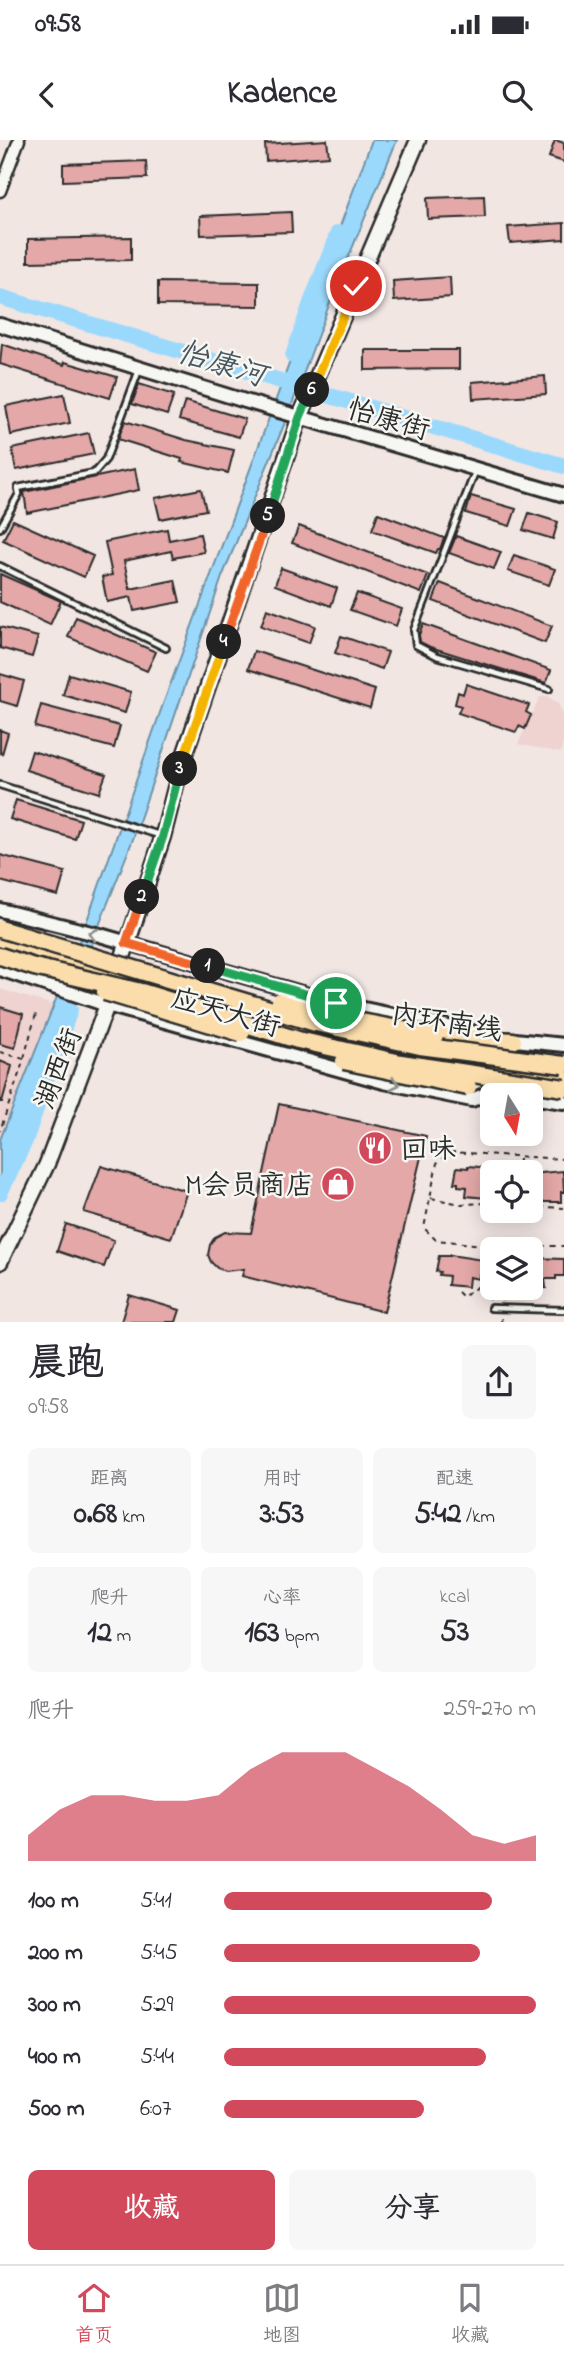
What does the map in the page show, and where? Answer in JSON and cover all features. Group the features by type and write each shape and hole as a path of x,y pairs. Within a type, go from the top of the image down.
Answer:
{"main road":[{"name":"湖西街","path":"0,1262 47,1164 107,1005 181,765 297,414 325,360 418,140"},
{"name":"内环南线","path":"0,929 316,1023 420,1046 564,1065"},
{"name":"应天大街","path":"0,938 314,1037 415,1058 564,1079"},
{"path":"44,943 142,960 356,1021 435,1036 513,1041"},
{"name":"应天大街","path":"0,945 315,1032 416,1054 564,1072"},
{"name":"内环南线","path":"0,956 34,967 141,992 311,1043 401,1063 564,1087"},
{"path":"34,967 132,1002 366,1066 468,1087 506,1072"},
{"path":"543,1085 564,1087"}],"street":[{"path":"0,191 19,140"},
{"name":"怡康街","path":"0,325 564,495"},
{"name":"应天大街","path":"0,910 336,1003 513,1041 564,1045"},
{"name":"应天大街","path":"0,969 107,1005 384,1082 472,1100 480,1097"},
{"path":"543,1099 564,1102"}],"lane":[{"path":"0,528 19,494 18,488 94,473 106,459 140,369"},
{"path":"476,469 414,629 416,645 437,656 549,689"},
{"path":"0,566 166,648"},
{"path":"0,785 160,835"},
{"path":"491,1308 564,1310"}],"path":[{"path":"0,1131 36,1014"},
{"path":"0,1052 24,1059"},
{"path":"480,1246 436,1240 424,1228 437,1163 451,1152 564,1161"},
{"path":"430,1198 461,1204 480,1203"},
{"path":"543,1207 564,1208"},
{"path":"543,1246 564,1246"},
{"path":"458,1292 463,1297 480,1283"},
{"path":"489,1300 491,1308"},
{"path":"502,1300 502,1308"}],"shaded area":[{"path":"547,696 558,703 563,717 561,753 518,744 540,697"},
{"path":"0,989 63,1008 0,1161"}],"water":[{"path":"372,140 397,140 222,577 133,839 63,1017 13,1161 0,1190 0,1140 84,929 162,707"}],"building":[{"path":"327,140 329,156 266,161 265,144"},
{"path":"555,140 564,143 564,162 549,157"},
{"path":"146,161 147,178 63,181 63,164"},
{"path":"484,196 485,217 428,219 427,198"},
{"path":"291,212 292,232 201,235 200,216"},
{"path":"564,223 564,239 510,243 508,227"},
{"path":"131,237 131,260 28,262 28,239"},
{"path":"450,277 451,297 394,301 393,281"},
{"path":"158,282 259,283 259,306 158,305"},
{"path":"2,344 64,365 65,362 117,377 110,398 0,364"},
{"path":"365,350 459,350 459,369 365,370"},
{"path":"545,376 546,394 473,399 472,382"},
{"path":"139,384 174,395 167,415 132,404"},
{"path":"64,394 70,423 11,435 6,406"},
{"path":"185,401 245,419 239,437 179,420"},
{"path":"125,421 186,440 234,450 228,473 181,462 182,459 118,439"},
{"path":"89,433 94,454 16,470 12,449"},
{"path":"135,469 139,490 27,513 24,492"},
{"path":"201,489 206,510 160,519 155,498"},
{"path":"471,496 516,509 510,526 466,513"},
{"path":"378,513 444,538 440,549 436,553 372,530"},
{"path":"529,513 558,522 553,539 523,530"},
{"path":"13,520 93,556 84,577 3,540"},
{"path":"299,526 428,575 421,593 292,543"},
{"path":"167,529 169,540 200,534 204,552 173,558 171,551 124,561 130,589 175,580 180,602 134,611 131,597 107,602 102,577 112,575 105,542"},
{"path":"456,536 501,552 494,569 449,553"},
{"path":"514,555 555,569 549,585 508,571"},
{"path":"281,568 337,588 331,606 275,585"},
{"path":"0,574 61,601 50,625 0,602"},
{"path":"440,583 552,626 545,643 433,601"},
{"path":"357,593 402,609 396,626 350,610"},
{"path":"267,609 315,626 309,643 261,626"},
{"path":"76,617 156,652 147,671 68,637"},
{"path":"423,624 551,670 546,683 430,647 420,642 419,635"},
{"path":"0,627 38,637 32,657 0,648"},
{"path":"341,636 388,652 382,669 335,653"},
{"path":"254,651 375,690 370,708 248,669"},
{"path":"0,674 24,681 17,706 0,701"},
{"path":"69,674 131,692 125,713 63,695"},
{"path":"466,684 529,705 526,712 531,715 525,729 519,726 516,732 458,713 461,706 455,704 458,692 463,694"},
{"path":"41,705 120,726 114,748 35,727"},
{"path":"0,730 8,733 2,754 0,753"},
{"path":"32,751 106,774 99,793 26,770"},
{"path":"16,800 81,820 75,839 10,819"},
{"path":"0,855 65,872 58,896 0,881"},
{"path":"0,1007 23,1014 15,1048 0,1044"},
{"path":"0,1061 12,1066 2,1102 0,1102"},
{"name":"M会员商店","path":"279,1104 426,1136 384,1312 242,1276 244,1269 225,1271 211,1262 208,1255 215,1237 225,1232 251,1233"},
{"path":"101,1166 187,1191 171,1238 84,1212"},
{"path":"457,1167 480,1167 480,1197 466,1196 467,1187 454,1183"},
{"path":"563,1171 564,1192 561,1192 561,1202 543,1202 543,1173"},
{"path":"66,1224 114,1240 104,1267 57,1251"},
{"path":"439,1256 480,1260 479,1279 469,1277 468,1287 448,1285 449,1276 439,1275 440,1272 436,1271"},
{"path":"543,1258 564,1259 564,1276 545,1279 546,1288 543,1288"},
{"path":"129,1295 180,1310 176,1322 121,1322"}],"waterway":[{"path":"293,356 338,233"},
{"name":"怡康河","path":"0,297 564,466"},
{"path":"0,1193 25,1141 70,1010"}],"place":[{"name":"回味","path":"375,1148"},
{"name":"M会员商店","path":"338,1184"}],"route":[{"path":"336,1003 126,943 163,836 181,765 300,417 356,286"}]}
